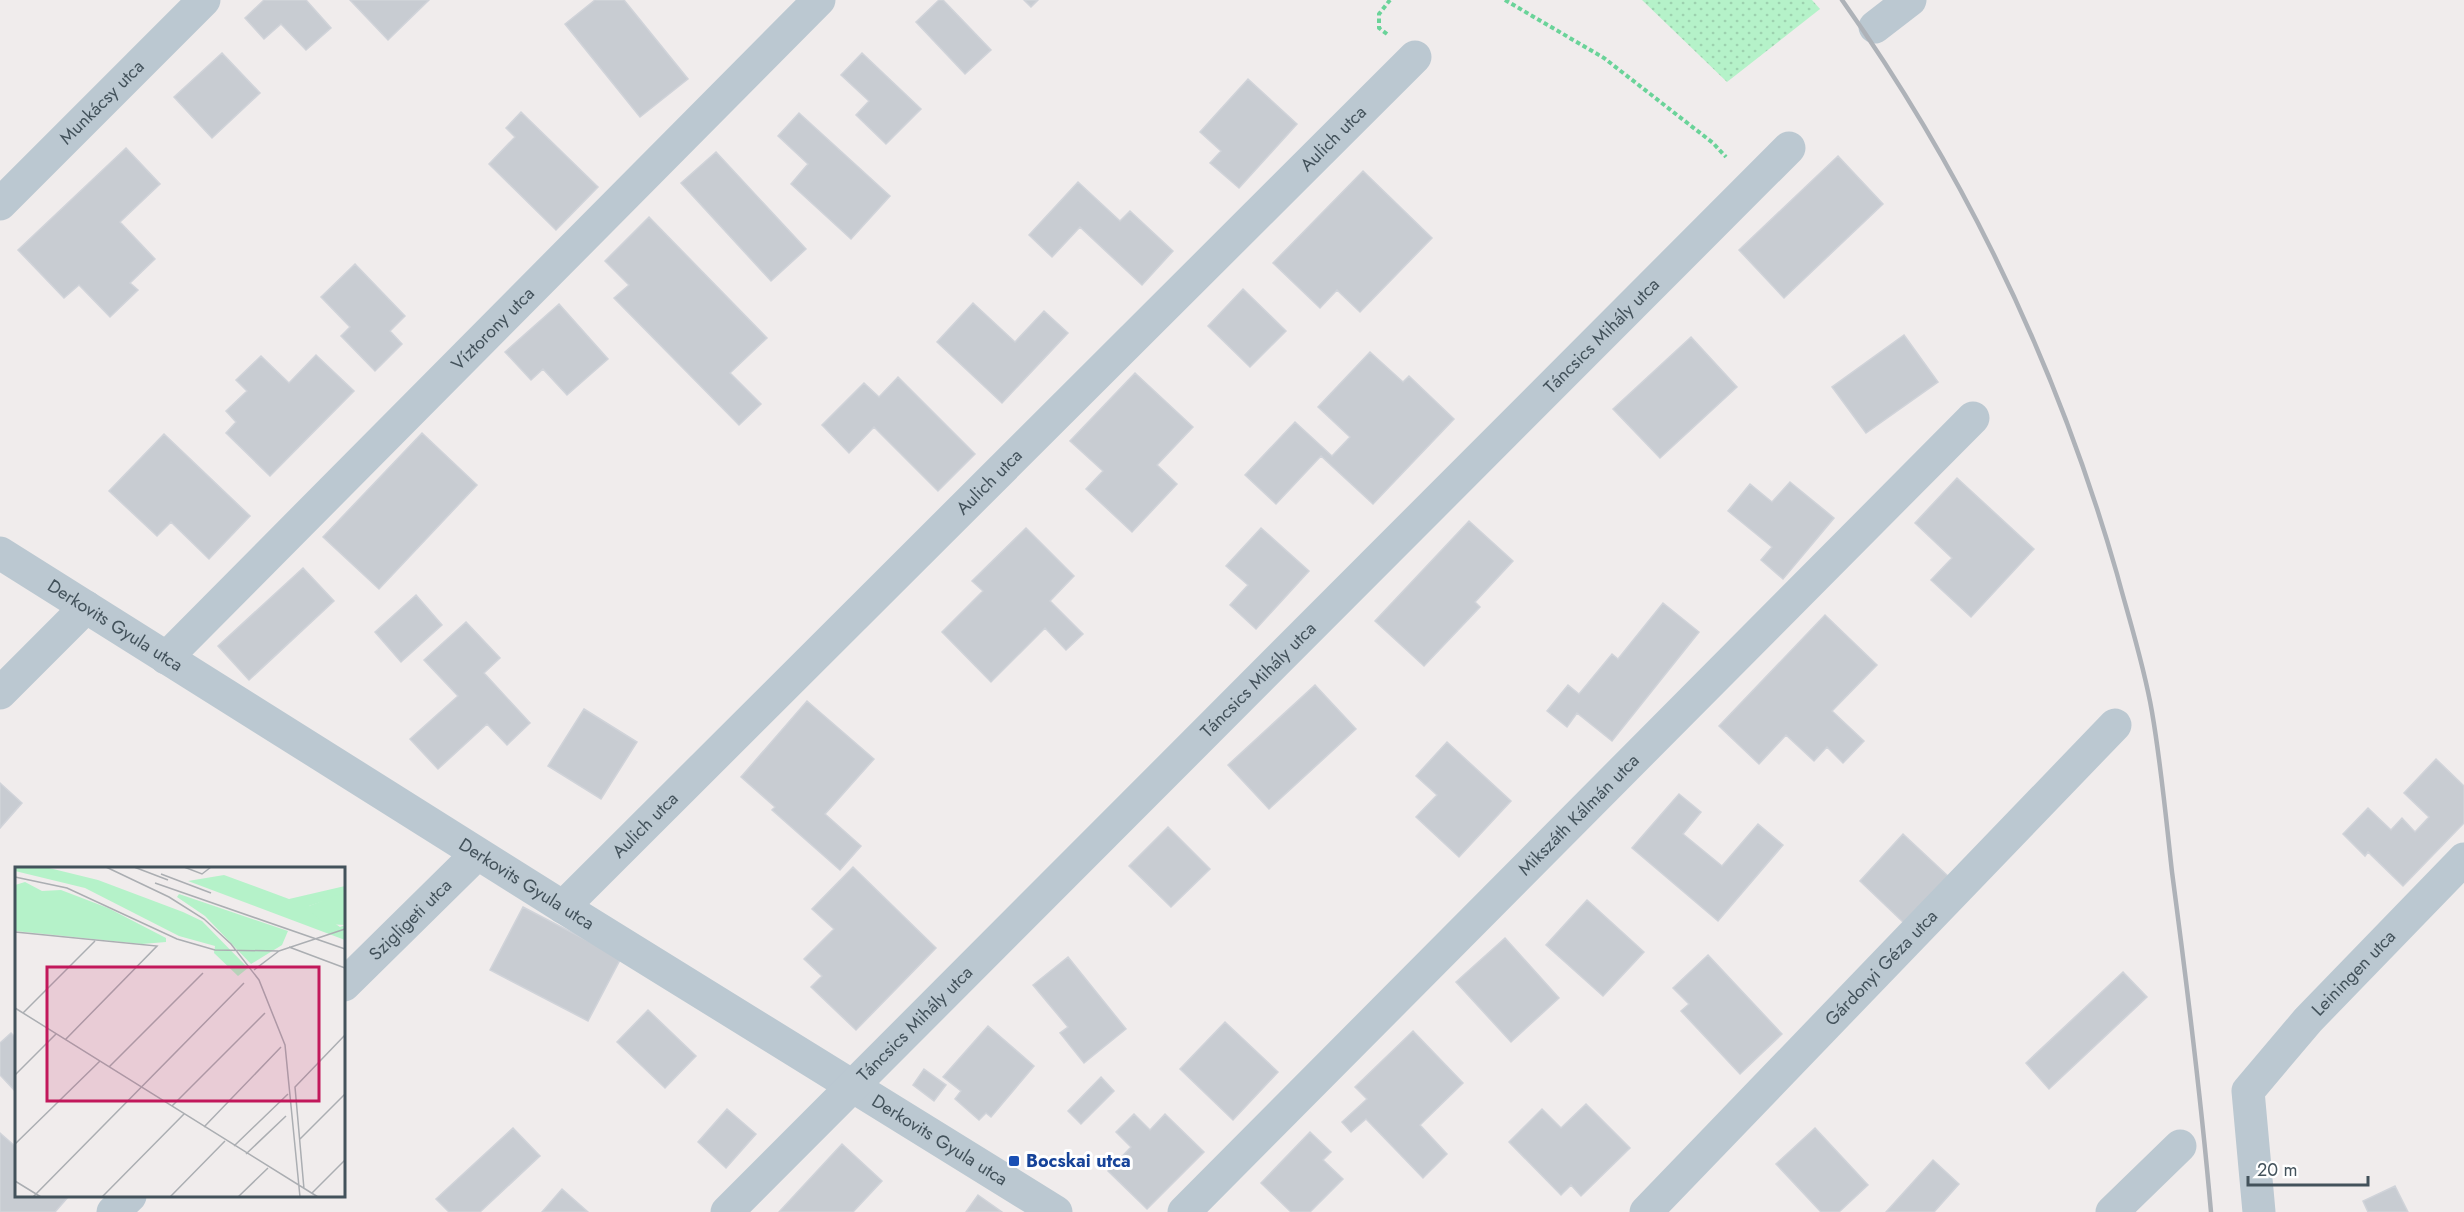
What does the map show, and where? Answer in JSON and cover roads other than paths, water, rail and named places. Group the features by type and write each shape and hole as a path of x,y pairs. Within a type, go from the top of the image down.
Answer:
{"street":[{"name":"Munkácsy utca","path":"0,204 204,0"},
{"name":"Víztorony utca","path":"166,658 819,0"},
{"path":"1875,27 1910,0"},
{"name":"Aulich utca","path":"563,907 1415,57"},
{"name":"Táncsics Mihály utca","path":"727,1212 851,1085 1789,148"},
{"name":"Mikszáth Kálmán utca","path":"1184,1212 1973,418"},
{"name":"Derkovits Gyula utca","path":"0,553 477,854 1056,1212"},
{"path":"0,693 86,607"},
{"name":"Gárdonyi Géza utca","path":"1646,1212 2115,725"},
{"name":"Szigligeti utca","path":"345,984 477,854"},
{"name":"Leiningen utca","path":"2259,1212 2248,1091 2308,1020 2464,860"},
{"path":"2112,1212 2180,1146"},
{"path":"113,1212 129,1197"}],"railway":[{"path":"1842,0 1887,66 1929,135 2004,275 2067,422 2117,574 2149,694 2161,771 2211,1212"}],"place":[{"name":"Bocskai utca","path":"1014,1161"}]}
